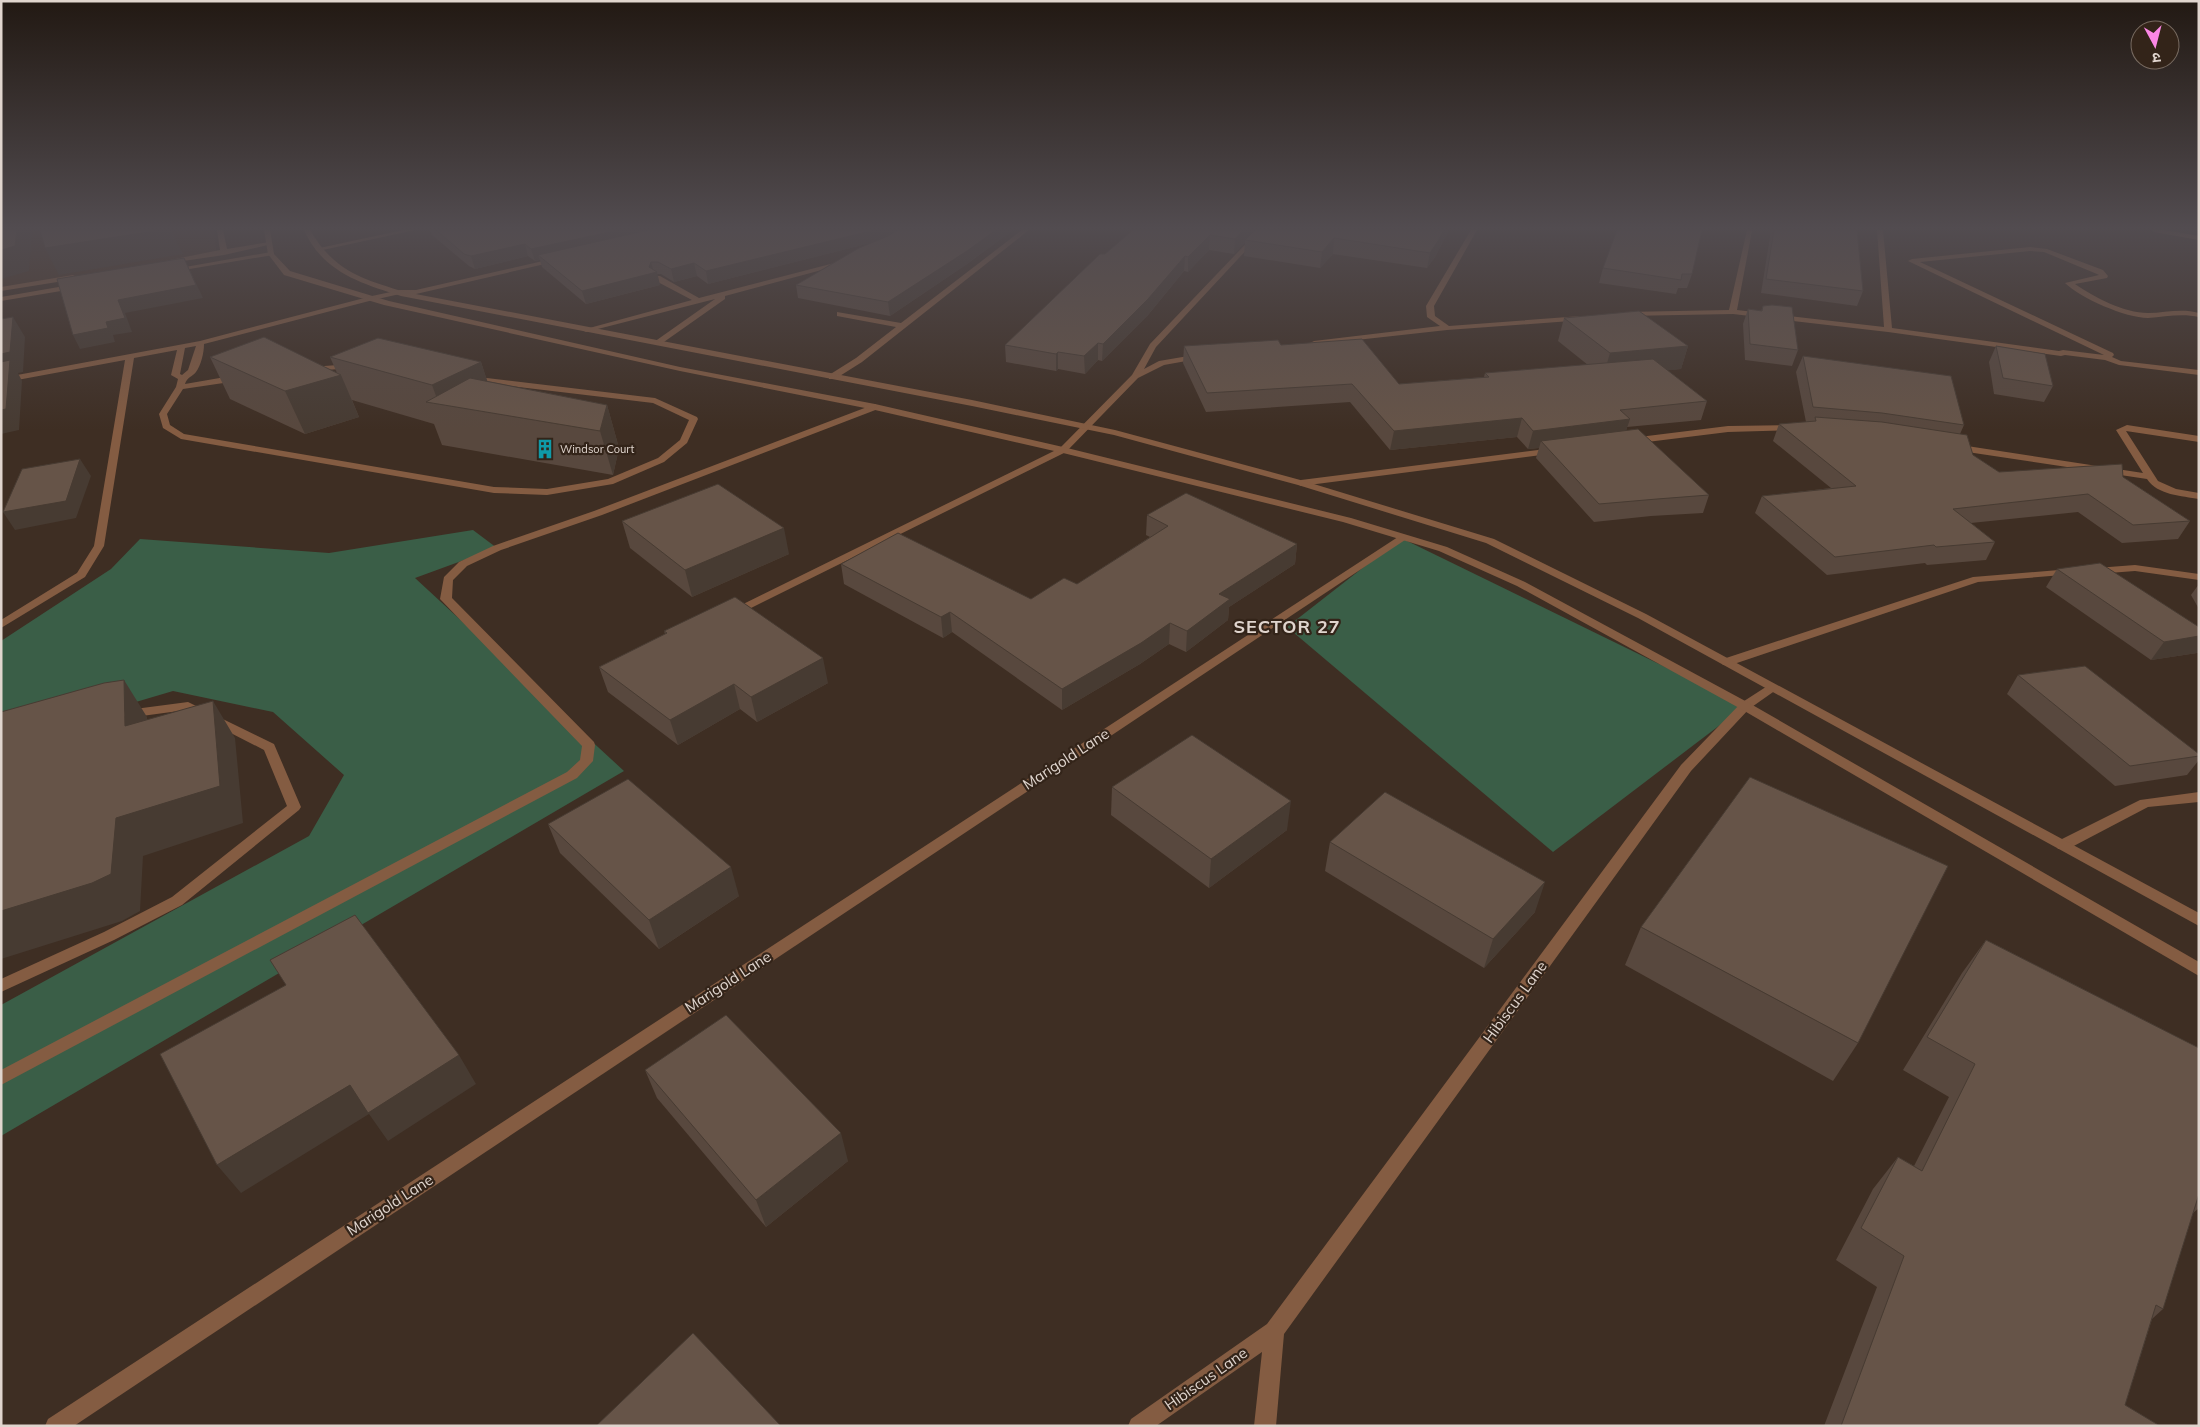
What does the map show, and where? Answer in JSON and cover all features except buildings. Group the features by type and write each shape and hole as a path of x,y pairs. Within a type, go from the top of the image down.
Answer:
{"street":[{"path":"367,297 387,303 680,369 875,407 1062,450 1347,520 1400,538 1443,549 1521,584 1745,706 2199,970"},
{"path":"200,347 379,297"},
{"path":"1,389 200,347 387,303 406,297"},
{"path":"426,297 586,330 658,342 1087,427 1301,482 1490,541 1642,616 2199,920"},
{"path":"691,297 697,300"},
{"path":"586,330 712,297"},
{"path":"658,342 722,297"},
{"path":"832,377 859,360 941,297"},
{"path":"724,618 1062,450 1087,427 1135,376 1153,346 1199,297"},
{"path":"1435,297 1430,306 1431,317 1447,328"},
{"path":"1733,312 1735,297"},
{"path":"1885,297 1888,330"},
{"path":"1989,297 2113,356 2119,362"},
{"path":"2097,297 2129,312 2141,315 2177,312 2199,315"},
{"path":"1613,315 1652,312 1733,312 1888,330 2061,354 2067,359 2111,364 2119,362 2199,373"},
{"path":"840,314 903,326"},
{"path":"1302,345 1447,328 1594,316"},
{"path":"200,347 192,371 181,383 163,414 166,426 181,436 416,474 494,490 547,492 610,482 661,460 684,441 694,418 655,401 460,378"},
{"path":"181,351 175,375 181,383"},
{"path":"1135,376 1162,363 1206,356"},
{"path":"1,381 129,361"},
{"path":"1,625 81,574 99,546 129,361"},
{"path":"304,369 362,366"},
{"path":"2184,371 2199,369"},
{"path":"181,383 247,376"},
{"path":"1,1078 572,775 586,761 589,745 446,599 448,579 462,564 497,548 598,513 875,407"},
{"path":"1620,442 1728,429 1800,428"},
{"path":"2199,439 2122,428 2121,430 2154,483 2174,492 2199,496"},
{"path":"1944,445 2150,477"},
{"path":"1301,482 1562,450"},
{"name":"Marigold Lane","path":"55,1426 1400,538"},
{"path":"1727,662 1977,579 2135,568 2199,577"},
{"name":"Hibiscus Lane","path":"1138,1426 1274,1332 1686,768 1745,706 1772,687"},
{"path":"1,986 110,936 177,901 294,807 268,747 188,706 131,713 113,718"},
{"path":"2063,845 2145,803 2199,797"},
{"path":"1265,1426 1274,1332"}],"green space":[{"path":"473,530 497,548 415,578 624,771 1,1136 1,1005 309,836 344,775 273,712 173,691 1,742 1,641 111,569 140,539 329,553"},
{"path":"1401,538 1745,706 1553,852 1287,627"}],"place":[{"name":"Windsor Court","path":"545,449"}],"district":[{"name":"SECTOR 27","path":"1287,627"}]}
